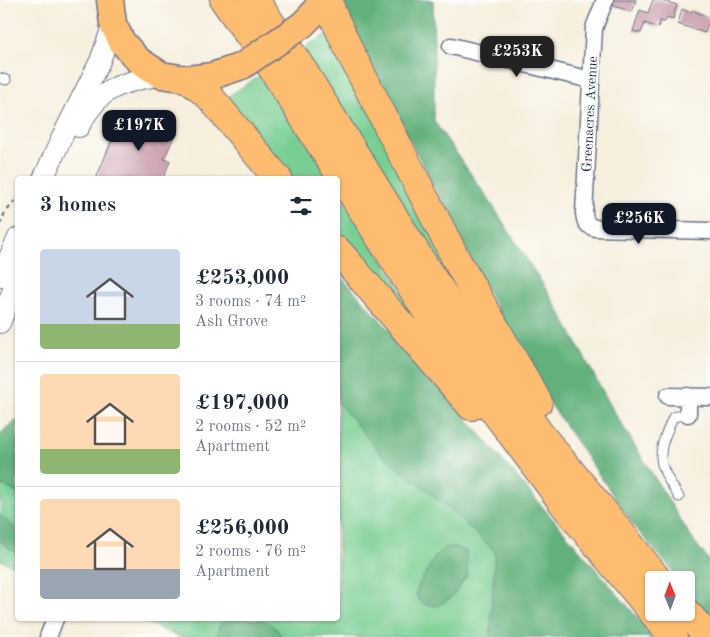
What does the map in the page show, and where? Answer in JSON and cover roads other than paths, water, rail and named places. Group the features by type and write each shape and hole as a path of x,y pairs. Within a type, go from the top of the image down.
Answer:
{"highway":[{"path":"224,0 270,64 468,376 569,511 674,637"},
{"path":"255,0 302,69 430,275 471,335 540,434 651,571"},
{"path":"329,0 331,11 350,52 458,261 548,419 613,523"},
{"path":"188,79 210,97 276,176"},
{"path":"340,253 487,425 569,511"},
{"path":"694,621 708,637"}],"main road":[{"path":"112,12 122,42 138,60 161,75 188,79 212,76 242,66 302,25 312,15 322,0"}],"street":[{"name":"Greenacres Avenue","path":"605,0 594,28 585,222 595,228 710,230"},
{"path":"44,176 82,94 100,61 112,12"},
{"path":"451,46 591,80"},
{"path":"59,176 79,126 97,99 125,83 161,75"},
{"path":"0,277 15,246"},
{"path":"0,322 15,284"},
{"path":"668,396 710,397"},
{"path":"688,396 688,414"},
{"path":"48,637 54,621"}],"lane":[{"path":"679,497 664,471 661,458 662,445 673,417 688,414"}]}
